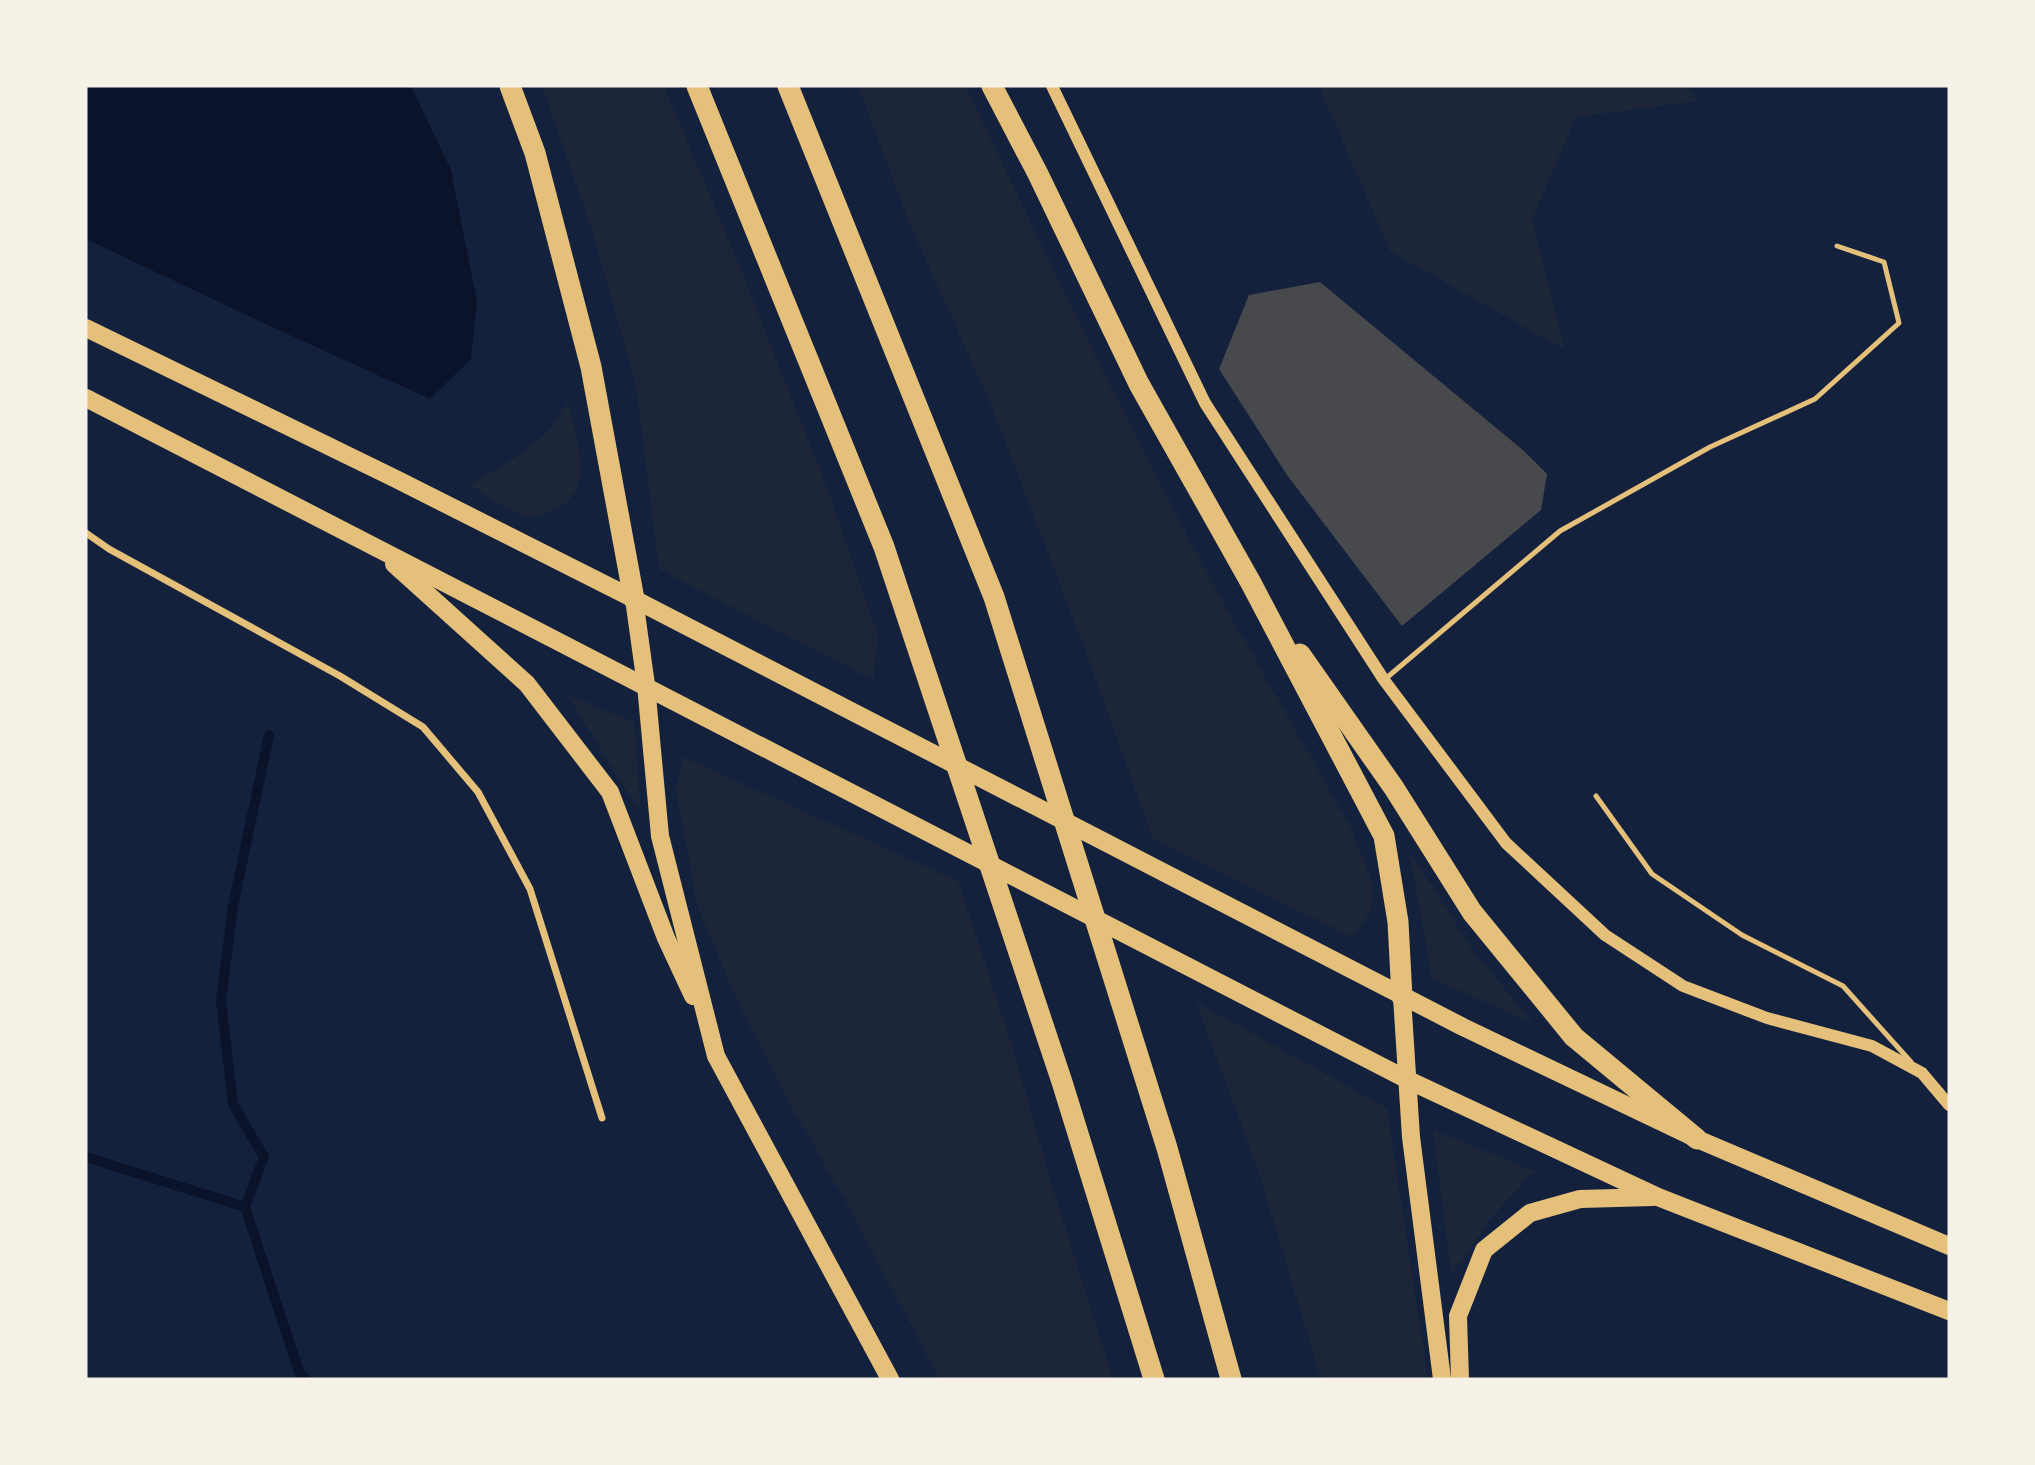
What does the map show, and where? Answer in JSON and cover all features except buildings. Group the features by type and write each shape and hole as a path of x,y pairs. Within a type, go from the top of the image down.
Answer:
{"highway":[{"path":"510,86 535,153 591,367 634,599"},
{"path":"697,86 884,547 1062,1082 1154,1379"},
{"path":"788,86 994,597 1167,1149 1231,1379"},
{"path":"992,86 1038,174 1139,384 1251,583 1384,836 1398,922 1402,997"},
{"path":"1251,583 1394,788 1472,912 1574,1037 1697,1139"}],"main road":[{"path":"86,328 634,599 1402,997 1697,1139 1949,1246"},
{"path":"86,398 1408,1080 1658,1197 1948,1305"},
{"path":"376,547 527,684 610,792 666,938 711,1035"},
{"path":"634,599 646,685 660,836 716,1056 890,1379"},
{"path":"1402,997 1411,1137 1441,1379"},
{"path":"1460,1379 1458,1316 1484,1250 1530,1213 1580,1199 1658,1197"}],"street":[{"path":"1052,86 1205,403 1384,680 1506,843 1605,935 1683,986 1767,1018 1872,1046 1922,1073 1949,1104"},
{"path":"86,533 108,549 340,676 423,727 478,792 530,889 602,1118"}],"lane":[{"path":"1384,680 1560,531 1710,447 1815,399 1899,323 1884,262 1837,246"},
{"path":"1596,796 1652,874 1742,935 1843,986 1922,1073"}],"shaded area":[{"path":"86,86 411,86 451,170 477,302 471,359 430,399 86,239"},
{"path":"542,86 664,86 740,267 830,496 878,636 873,680 659,569 636,385 590,224"},
{"path":"858,86 965,86 1103,372 1213,585 1351,828 1373,885 1371,910 1354,938 1153,839 1086,652 992,407 908,220"},
{"path":"1319,86 1686,86 1698,101 1576,117 1532,219 1565,350 1390,251"},
{"path":"568,401 580,463 575,491 566,502 544,514 525,516 508,509 470,485 531,446 554,424"},
{"path":"566,693 634,723 641,814"},
{"path":"683,757 958,881 1013,1049 1052,1186 1113,1379 939,1379 739,1005 697,905 676,789"},
{"path":"1409,850 1476,955 1534,1023 1432,979"},
{"path":"1196,1002 1387,1108 1428,1379 1321,1379 1260,1176"},
{"path":"1433,1130 1534,1171 1491,1218 1451,1276"}],"waterway":[{"path":"245,1207 264,1157 233,1104 221,1001 233,906 269,735"},
{"path":"86,1157 245,1207 299,1372 306,1379"}]}
